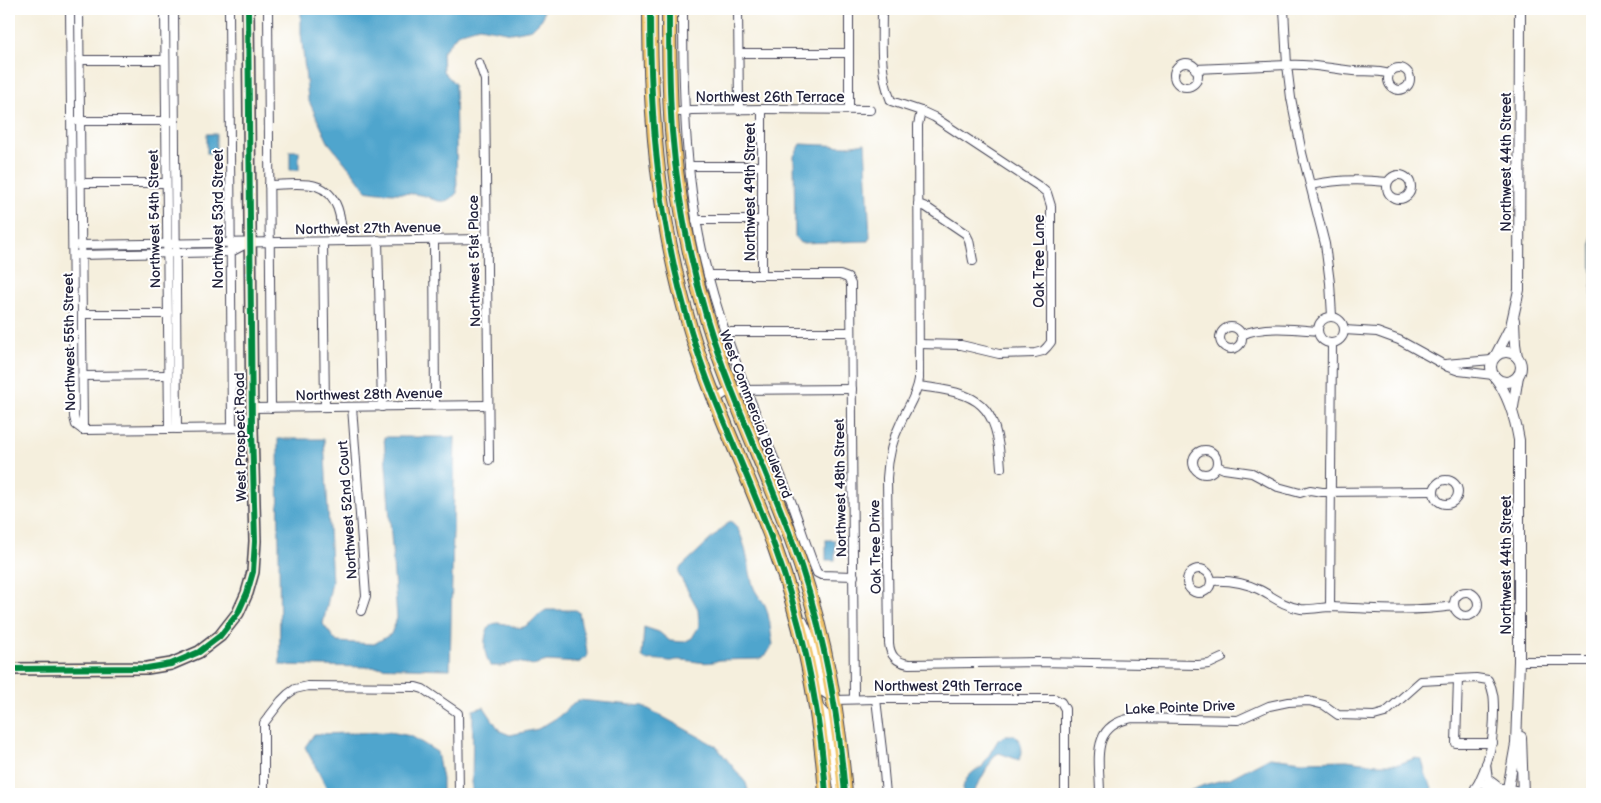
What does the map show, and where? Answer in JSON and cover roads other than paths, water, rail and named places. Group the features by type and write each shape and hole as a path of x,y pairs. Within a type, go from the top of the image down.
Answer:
{"highway":[{"path":"650,9 659,23 661,82 671,116"},
{"path":"650,9 652,117 657,175 681,298 696,348 715,400 775,547 791,598 814,684 826,794"},
{"name":"West Commercial Boulevard","path":"669,9 671,116 675,164 690,253 707,319 730,390 791,539 807,585 825,650 835,700 845,794"}],"main road":[{"name":"West Prospect Road","path":"9,670 153,668 186,659 220,636 241,608 250,586 253,572 255,530 252,428 248,9"}],"street":[{"name":"Northwest 55th Street","path":"70,9 80,182 77,245"},
{"name":"Northwest 55th Street","path":"77,255 82,314 83,430 77,427 74,420 77,255 76,121 79,9"},
{"name":"Northwest 54th Street","path":"165,9 169,429"},
{"name":"Northwest 54th Street","path":"174,9 177,429"},
{"name":"Northwest 53rd Street","path":"229,9 232,428"},
{"path":"268,9 271,408"},
{"path":"595,9 650,9"},
{"path":"683,9 684,110 696,220 708,275 725,332 817,573 854,576"},
{"path":"738,9 738,110"},
{"path":"849,9 850,109"},
{"path":"882,9 885,88 891,101 921,111"},
{"path":"1284,9 1291,98 1302,153 1325,244 1332,316"},
{"name":"Northwest 44th Street","path":"1494,358 1511,326 1519,290 1520,9"},
{"path":"739,53 849,53"},
{"path":"79,60 165,60"},
{"name":"Northwest 51st Place","path":"479,63 485,80 489,460"},
{"path":"1195,69 1312,65 1389,74"},
{"name":"Northwest 49th Street","path":"762,109 762,275"},
{"name":"Northwest 26th Terrace","path":"671,116 684,110 870,110"},
{"name":"Oak Tree Drive","path":"921,111 918,125 918,386 896,433 887,470 890,651 899,662 909,664 1037,662 1209,664 1222,658"},
{"name":"Oak Tree Lane","path":"919,344 954,344 998,354 1035,353 1048,347 1052,334 1051,210 1047,193 934,117 921,111"},
{"path":"76,121 175,121"},
{"path":"689,166 762,166"},
{"path":"1311,185 1340,180 1363,179 1388,182"},
{"path":"80,182 166,183"},
{"path":"269,185 315,186 329,192 340,212 342,241"},
{"path":"918,204 926,207 966,234 973,260"},
{"path":"696,220 763,220"},
{"name":"Northwest 27th Avenue","path":"77,245 486,239"},
{"path":"378,240 382,406"},
{"path":"434,240 435,406"},
{"name":"Northwest 27th Avenue","path":"77,255 231,252 250,242"},
{"path":"323,242 325,407"},
{"path":"708,275 762,275"},
{"name":"Northwest 48th Street","path":"762,275 840,275 848,278 851,284 854,699"},
{"path":"82,314 168,314"},
{"name":"Northwest 44th Street","path":"1514,314 1515,344 1518,357"},
{"path":"1332,316 1340,320 1344,330 1340,340 1332,343 1328,343 1321,338 1318,331 1320,322 1332,316"},
{"path":"1242,335 1249,331 1259,330 1300,329 1318,331"},
{"path":"1344,330 1377,332 1399,340 1448,367 1459,371 1494,376"},
{"path":"725,332 851,332"},
{"path":"1330,607 1332,343"},
{"path":"1445,364 1468,363 1494,358 1501,352 1506,352 1518,357 1521,369 1518,376 1508,382 1498,380 1491,369 1494,358"},
{"path":"1468,363 1468,372"},
{"path":"82,376 168,375"},
{"name":"Northwest 44th Street","path":"1494,376 1502,387 1513,410 1519,440 1519,661 1523,792"},
{"name":"Northwest 44th Street","path":"1513,410 1518,376"},
{"path":"918,386 954,392 973,399 982,405 990,416 997,433 1002,468"},
{"path":"715,400 730,390 852,389"},
{"name":"Northwest 28th Avenue","path":"252,408 487,405"},
{"name":"Northwest 52nd Court","path":"352,407 366,596 361,611"},
{"path":"83,430 252,428"},
{"path":"1217,466 1224,469 1252,473 1278,487 1300,492 1310,490 1434,491"},
{"path":"1211,581 1239,582 1260,590 1272,599 1301,608 1384,609 1454,606"},
{"path":"791,598 811,638 823,692 835,700"},
{"path":"1519,661 1592,661"},
{"name":"Northwest 44th Street","path":"1504,791 1516,744 1519,661"},
{"name":"Lake Pointe Drive","path":"1100,794 1102,737 1110,726 1121,720 1132,718 1238,720 1270,706 1288,702 1309,701 1324,705 1338,716 1374,716 1385,713 1420,680 1476,678 1488,680 1493,690 1494,734 1486,764 1485,784 1475,788 1475,794"},
{"path":"1458,679 1456,743 1493,743"},
{"path":"264,794 264,723 281,701 294,689 308,686 400,686 423,689 458,713 459,794"},
{"path":"876,699 886,794"},
{"name":"Northwest 29th Terrace","path":"835,700 1055,699 1061,702 1065,709 1065,794"},
{"path":"816,703 827,716 840,794"},
{"path":"1485,784 1504,791 1523,792"}],"water":[{"path":"301,9 544,9 542,19 532,29 512,33 479,27 458,33 442,53 443,71 455,84 457,193 450,199 443,201 421,195 366,190 328,142 308,99 301,33"},
{"path":"1592,35 1592,318 1591,38"},
{"path":"207,134 216,134 216,153 207,153"},
{"path":"865,143 870,237 868,241 800,243 795,237 794,156 801,144 847,146"},
{"path":"290,151 299,151 299,170 290,170"},
{"path":"384,437 455,437 450,669 280,665 278,439 324,439 332,582 323,624 337,642 374,644 391,634 397,618"},
{"path":"730,521 735,525 743,540 754,588 767,609 773,644 767,654 759,659 719,660 710,663 679,660 645,660 642,656 644,627 659,632 670,641 684,642 692,638 699,626 698,609 679,575 679,569"},
{"path":"826,540 835,540 835,560 826,560"},
{"path":"546,610 576,610 579,612 587,657 578,663 547,661 533,665 517,662 501,666 491,666 486,657 485,650 485,637 489,627 497,623 520,628 524,627"},
{"path":"578,700 643,706 716,746 746,783 749,794 472,794 473,710 484,707 500,731 510,735 538,729 558,717"},
{"path":"390,732 411,736 437,752 442,779 442,794 330,794 305,747 314,734"},
{"path":"1006,735 1015,735 1019,741 1022,754 1019,760 999,753 994,756 974,794 963,794 965,781 974,771 982,767 998,740"},
{"path":"1270,757 1302,761 1347,760 1377,764 1399,764 1415,758 1421,759 1434,794 1182,794 1204,785 1230,778"}]}
